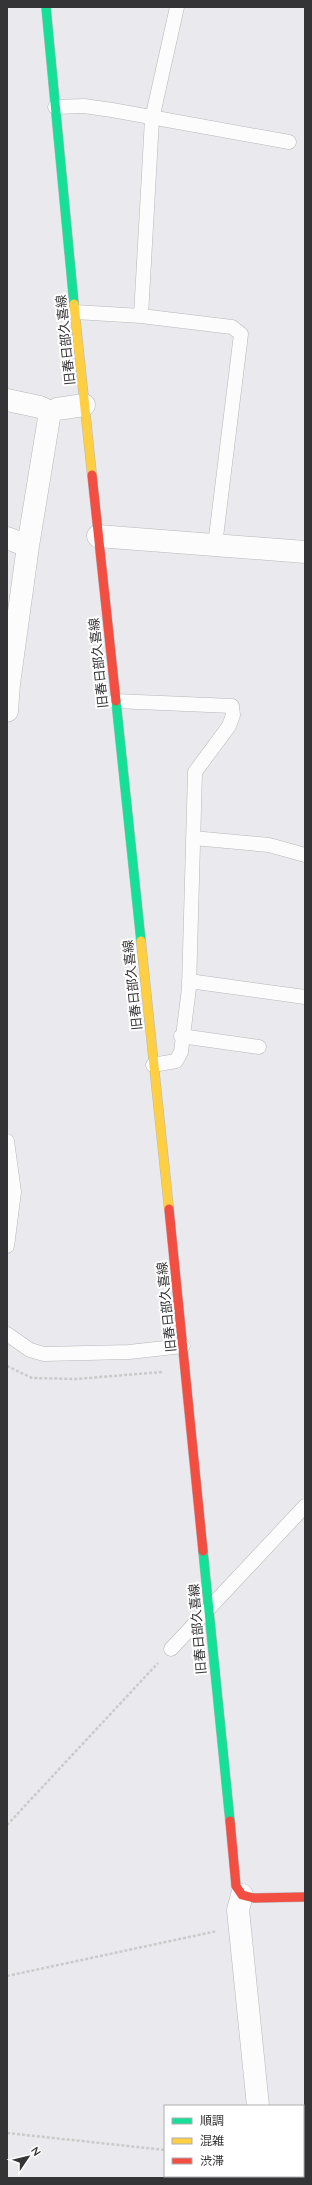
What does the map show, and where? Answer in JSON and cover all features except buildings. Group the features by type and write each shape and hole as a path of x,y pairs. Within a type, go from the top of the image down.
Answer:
{"street":[{"name":"旧春日部久喜線","path":"46,7 84,405 183,1346 236,1886 242,1895"},
{"path":"7,400 40,407 50,412 57,409 84,405"},
{"path":"7,711 8,684 28,546 50,412"},
{"path":"98,536 305,552"},
{"path":"7,538 28,546"},
{"path":"258,2105 238,1910 242,1895 254,1898 305,1897"}],"lane":[{"path":"141,316 154,116 177,7"},
{"path":"55,106 84,106 154,116 289,142"},
{"path":"75,312 141,316 232,327 241,334 215,545"},
{"path":"115,702 232,706 233,715 229,726 195,772 189,981 180,1052 176,1061 153,1065"},
{"path":"193,838 269,845 305,855"},
{"path":"189,981 305,997"},
{"path":"181,1036 259,1047"},
{"path":"7,1141 14,1192 7,1246"},
{"path":"7,1334 30,1350 44,1354 129,1352 183,1346"},
{"path":"171,1649 305,1506"}],"path":[{"path":"7,1366 32,1378 76,1379 165,1372"},
{"path":"7,1825 171,1649"},
{"path":"7,1976 223,1930 240,1923"},
{"path":"7,2133 164,2150"}],"traffic: fast":[{"path":"46,7 74,304"},
{"path":"116,701 141,941"},
{"path":"203,1551 230,1821"}],"traffic: slow":[{"path":"74,304 92,475"},
{"path":"141,941 169,1209"}],"traffic: jam":[{"path":"92,475 116,701"},
{"path":"169,1209 203,1551"},
{"path":"230,1821 236,1886 242,1895 254,1898 305,1897"}]}
